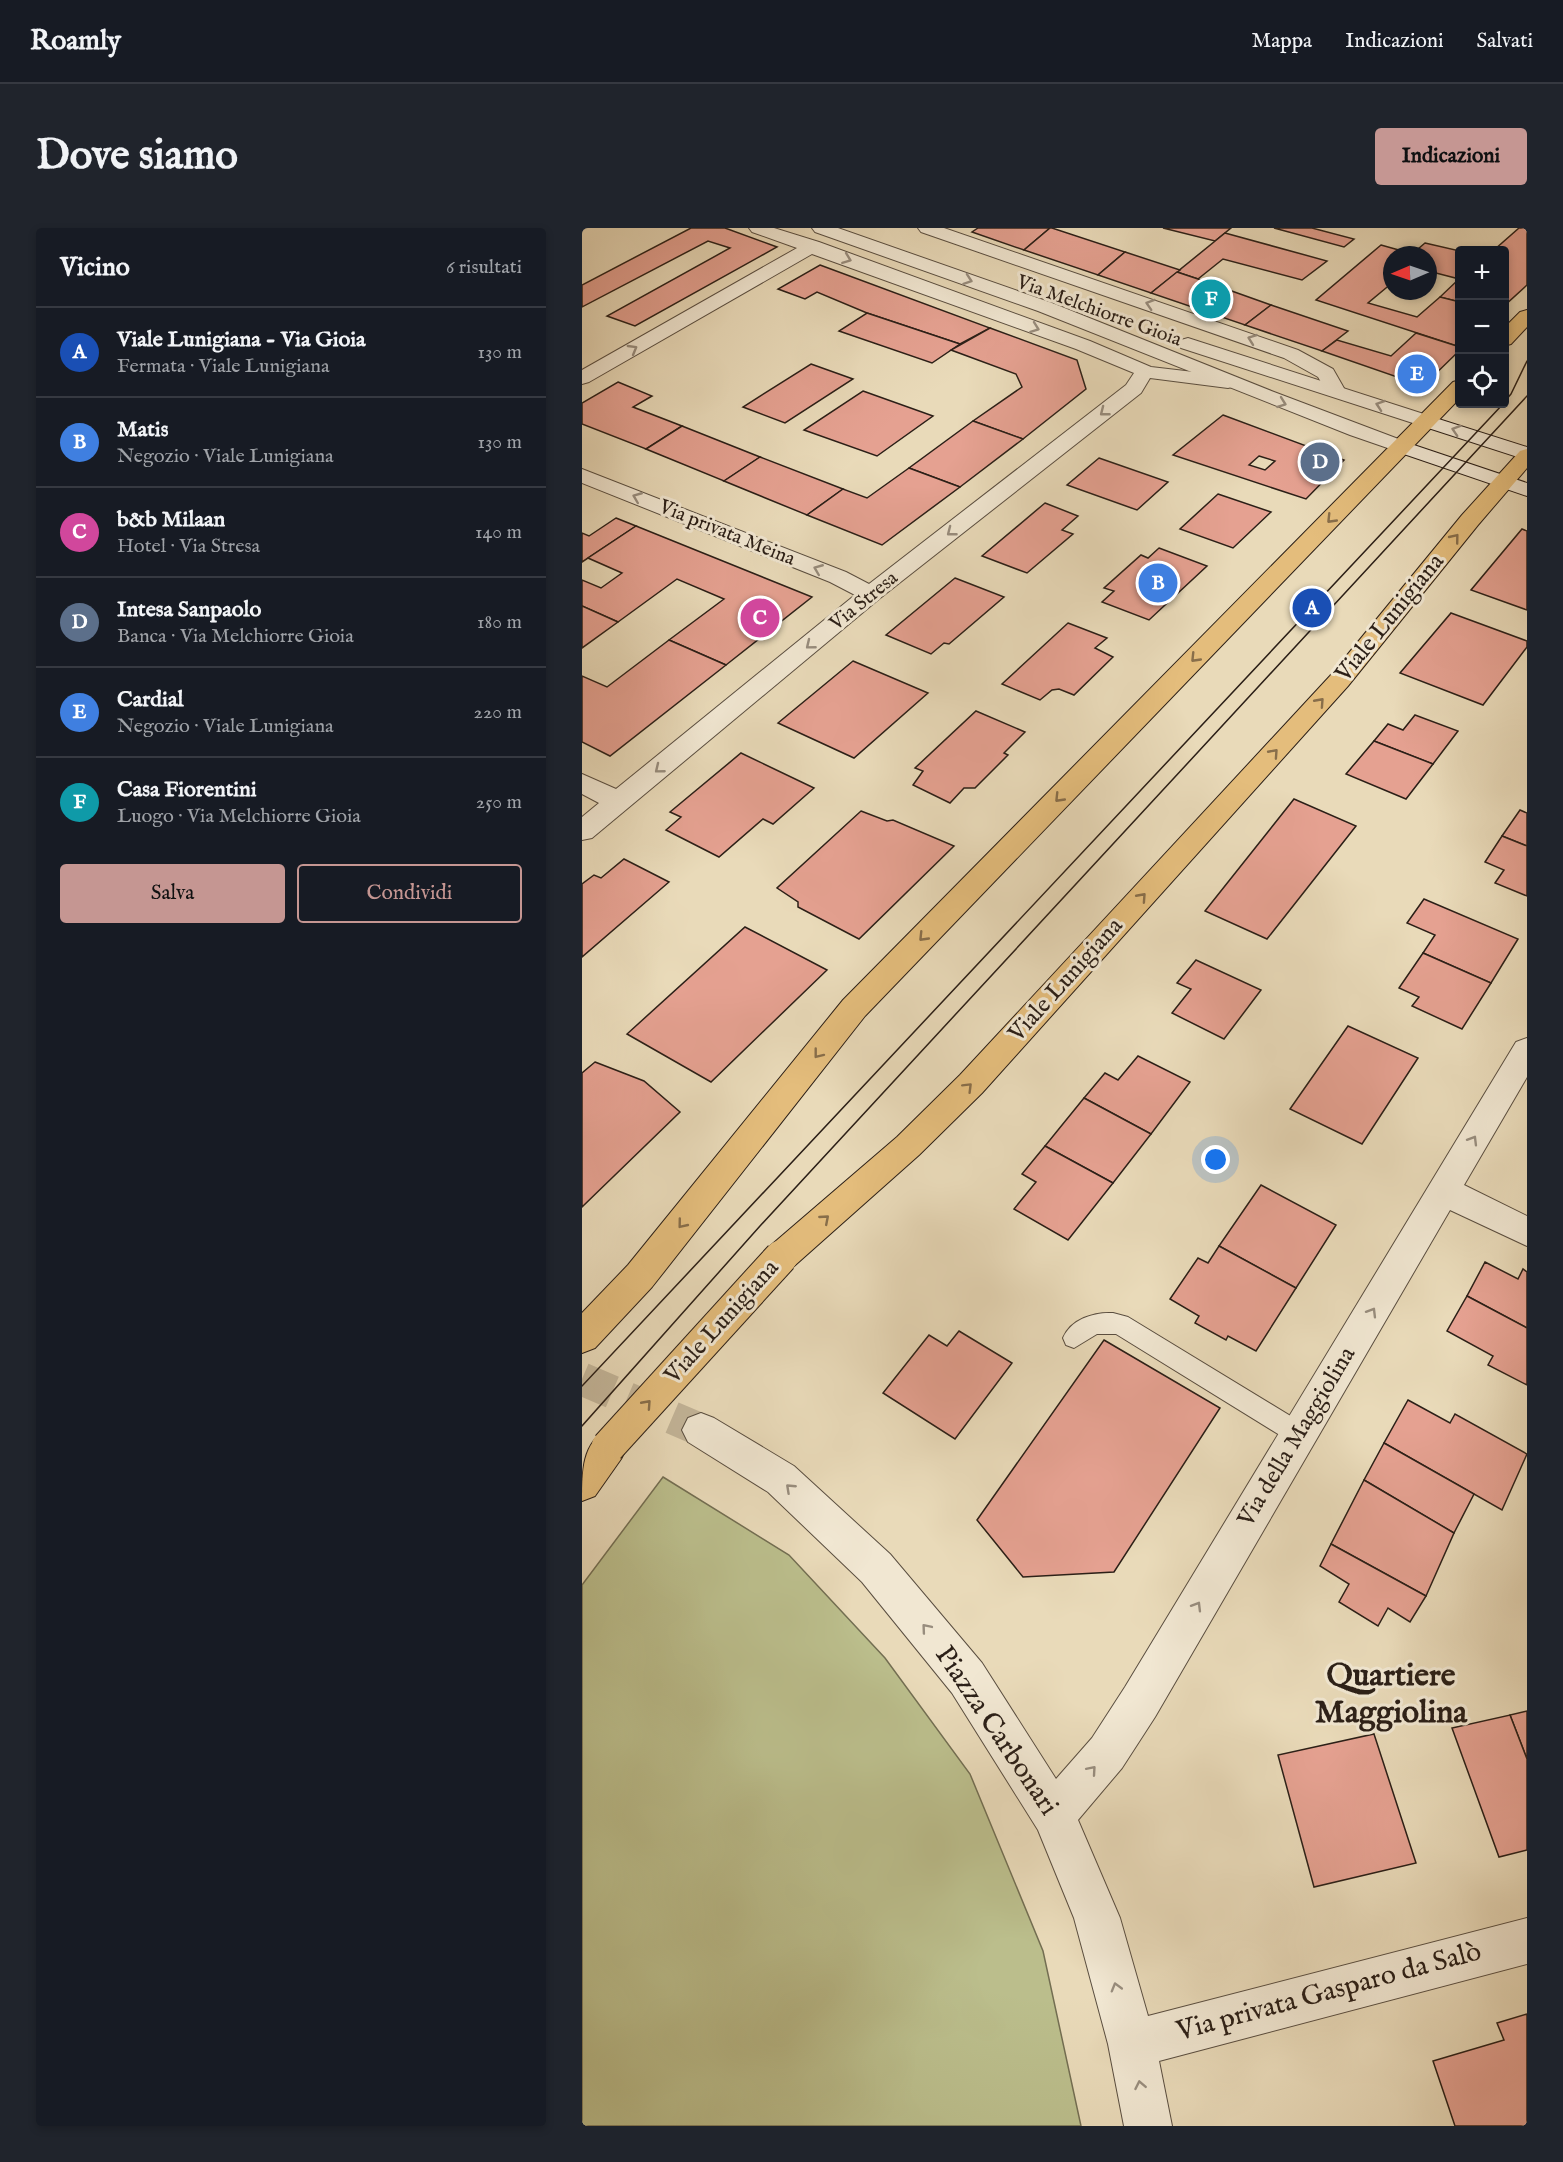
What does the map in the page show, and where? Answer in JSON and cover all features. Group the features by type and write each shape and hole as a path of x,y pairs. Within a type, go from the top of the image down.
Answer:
{"main road":[{"path":"1509,335 1527,316"},
{"path":"582,1337 640,1276 854,1008 1455,391"},
{"name":"Viale Lunigiana","path":"582,1482 608,1447 781,1257 908,1146 971,1084 1515,486 1527,455"}],"street":[{"name":"Via Melchiorre Gioia","path":"758,228 1083,345 1145,371 1166,376 1228,382"},
{"name":"Via Melchiorre Gioia","path":"821,228 1043,307 1186,363 1228,382 1402,447 1515,486"},
{"name":"Via Melchiorre Gioia","path":"865,228 1165,335 1527,455"},
{"name":"Via Melchiorre Gioia","path":"937,229 1292,354 1326,373 1335,390"},
{"path":"582,378 813,246"},
{"name":"Via Stresa","path":"582,831 871,594 1134,389 1145,371"},
{"name":"Via privata Meina","path":"582,475 838,577 871,594"},
{"path":"582,783 619,802"},
{"name":"Via della Maggiolina","path":"1054,1815 1107,1754 1140,1702 1527,1050"},
{"path":"1444,1191 1527,1232"},
{"name":"Piazza Carbonari","path":"701,1430 781,1479 876,1568 967,1678 1054,1815 1097,1918 1132,2043 1148,2126"},
{"name":"Via privata Gasparo da Salò","path":"1132,2043 1527,1941"}],"lane":[{"path":"1074,1338 1087,1325 1104,1321 1120,1324 1299,1434"}],"green space":[{"path":"663,1477 789,1555 885,1658 970,1774 1043,1951 1081,2126 582,2126 582,1585"}],"building":[{"path":"691,228 725,228 777,247 635,326 607,316 730,248 708,241 582,307 582,285"},
{"path":"978,228 1050,228 1024,250 972,232"},
{"path":"1050,228 1125,252 1098,275 1024,250"},
{"path":"1163,228 1231,228 1215,241"},
{"path":"1274,228 1312,228 1354,239 1344,247"},
{"path":"1519,228 1527,228 1527,285 1509,301 1509,246 1499,246"},
{"path":"1225,233 1327,261 1302,280 1223,259 1198,279 1177,272"},
{"path":"1425,243 1455,250 1455,278 1437,273 1437,246 1422,246"},
{"path":"1381,245 1385,246 1383,290 1368,303 1417,317 1440,297 1455,301 1455,345 1316,300"},
{"path":"1125,252 1180,270 1151,293 1098,275"},
{"path":"820,265 990,328 960,344 867,313 817,292 805,299 778,289"},
{"path":"1177,272 1271,305 1245,325 1151,293"},
{"path":"1455,283 1455,301 1440,297"},
{"path":"1271,305 1348,331 1322,351 1245,325"},
{"path":"867,313 960,344 932,363 839,331"},
{"path":"990,328 1077,360 1086,389 1023,439 973,421 1022,387 1016,374 951,350"},
{"path":"1416,333 1455,345 1455,355 1423,386 1322,351 1337,340 1391,356"},
{"path":"811,364 853,379 785,423 743,407"},
{"path":"618,382 652,396 633,407 682,426 646,449 582,424 582,403"},
{"path":"863,391 933,416 877,456 804,430"},
{"path":"1223,415 1344,460 1306,499 1173,455","holes":["1259,456 1275,461 1265,470 1249,465"]},
{"path":"973,421 1023,439 960,487 909,468"},
{"path":"682,426 760,457 724,481 646,449"},
{"path":"760,457 843,489 807,515 724,481"},
{"path":"1099,458 1168,482 1137,510 1067,485"},
{"path":"909,468 960,487 882,545 807,515 843,489 867,498"},
{"path":"1218,494 1271,512 1233,548 1180,529"},
{"path":"1045,503 1078,516 1062,530 1073,534 1027,573 982,556"},
{"path":"616,518 636,526 582,562 582,533 589,536"},
{"path":"636,526 812,597 726,665 669,640 724,599 677,579 618,622 582,606 582,580 601,588 622,573 588,558"},
{"path":"1522,529 1527,531 1527,610 1471,590"},
{"path":"1159,548 1207,566 1149,620 1102,602 1114,591 1104,588 1141,555 1148,558"},
{"path":"955,578 1004,597 949,644 944,643 931,654 886,635"},
{"path":"582,606 618,622 582,648"},
{"path":"1451,613 1527,641 1527,647 1483,705 1400,673"},
{"path":"1068,623 1107,638 1095,648 1113,657 1074,695 1059,689 1052,690 1040,700 1002,684"},
{"path":"669,640 726,665 610,756 582,742 582,676 607,687"},
{"path":"853,661 928,693 854,758 778,723"},
{"path":"976,711 1025,732 1004,753 1008,755 975,788 964,788 950,803 913,785 923,771 915,768"},
{"path":"1415,715 1458,731 1433,764 1374,741 1388,724 1403,730"},
{"path":"1374,741 1433,764 1406,799 1346,774"},
{"path":"741,753 814,788 773,824 763,819 719,857 666,830 681,817 670,812"},
{"path":"1294,799 1356,826 1267,939 1205,911"},
{"path":"1520,810 1527,813 1527,846 1502,836"},
{"path":"861,811 887,821 893,820 954,846 859,939 798,907 798,902 777,888"},
{"path":"1502,836 1527,846 1527,896 1495,883 1504,870 1485,862"},
{"path":"624,859 669,882 582,957 582,884 594,875 601,878"},
{"path":"1424,899 1518,939 1491,983 1423,953 1435,935 1407,923"},
{"path":"745,927 827,970 711,1082 627,1034"},
{"path":"1423,953 1491,983 1462,1029 1412,1006 1419,997 1399,988"},
{"path":"1196,960 1261,990 1224,1039 1172,1013 1191,989 1177,983"},
{"path":"1348,1026 1418,1058 1362,1144 1290,1109"},
{"path":"1138,1056 1190,1082 1151,1134 1084,1098 1105,1073 1118,1080"},
{"path":"595,1062 644,1081 680,1112 582,1207 582,1073"},
{"path":"1084,1098 1151,1134 1113,1183 1045,1146"},
{"path":"1045,1146 1113,1183 1068,1240 1014,1209 1036,1182 1022,1174"},
{"path":"1261,1185 1336,1225 1296,1288 1219,1246"},
{"path":"1219,1246 1296,1288 1256,1351 1228,1336 1226,1340 1195,1323 1199,1316 1170,1299 1198,1258 1208,1263"},
{"path":"1485,1262 1518,1279 1523,1269 1527,1272 1527,1328 1467,1296"},
{"path":"1467,1296 1527,1328 1527,1385 1488,1365 1493,1356 1447,1331"},
{"path":"959,1331 1012,1363 955,1439 883,1393 929,1335 947,1346"},
{"path":"1104,1340 1220,1408 1114,1572 1023,1577 977,1520"},
{"path":"1408,1400 1450,1423 1455,1414 1527,1454 1502,1510 1384,1443"},
{"path":"1384,1443 1474,1494 1454,1533 1364,1480"},
{"path":"1364,1480 1454,1533 1426,1596 1331,1544"},
{"path":"1331,1544 1426,1596 1410,1622 1388,1608 1378,1626 1339,1602 1349,1584 1320,1566"},
{"path":"1527,1711 1527,1759 1510,1715"},
{"path":"1510,1715 1527,1759 1527,1850 1499,1857 1452,1728"},
{"path":"1374,1734 1416,1863 1314,1887 1278,1755"},
{"path":"1527,2014 1527,2126 1455,2126 1433,2061 1504,2040 1497,2023"}],"tunnel":[{"path":"582,1379 701,1430"}],"tram line":[{"path":"1509,396 1527,361"},
{"path":"582,1426 760,1226 1527,396"},
{"path":"582,1386 1499,408"}],"place":[{"name":"Casa Fiorentini","path":"1211,299"},
{"name":"Cardial","path":"1417,374"},
{"name":"Intesa Sanpaolo","path":"1320,462"},
{"name":"Matis","path":"1158,583"},
{"name":"Viale Lunigiana - Via Gioia","path":"1312,608"},
{"name":"b&b Milaan","path":"760,618"}],"district":[{"name":"Quartiere Maggiolina","path":"1391,1694"}]}
